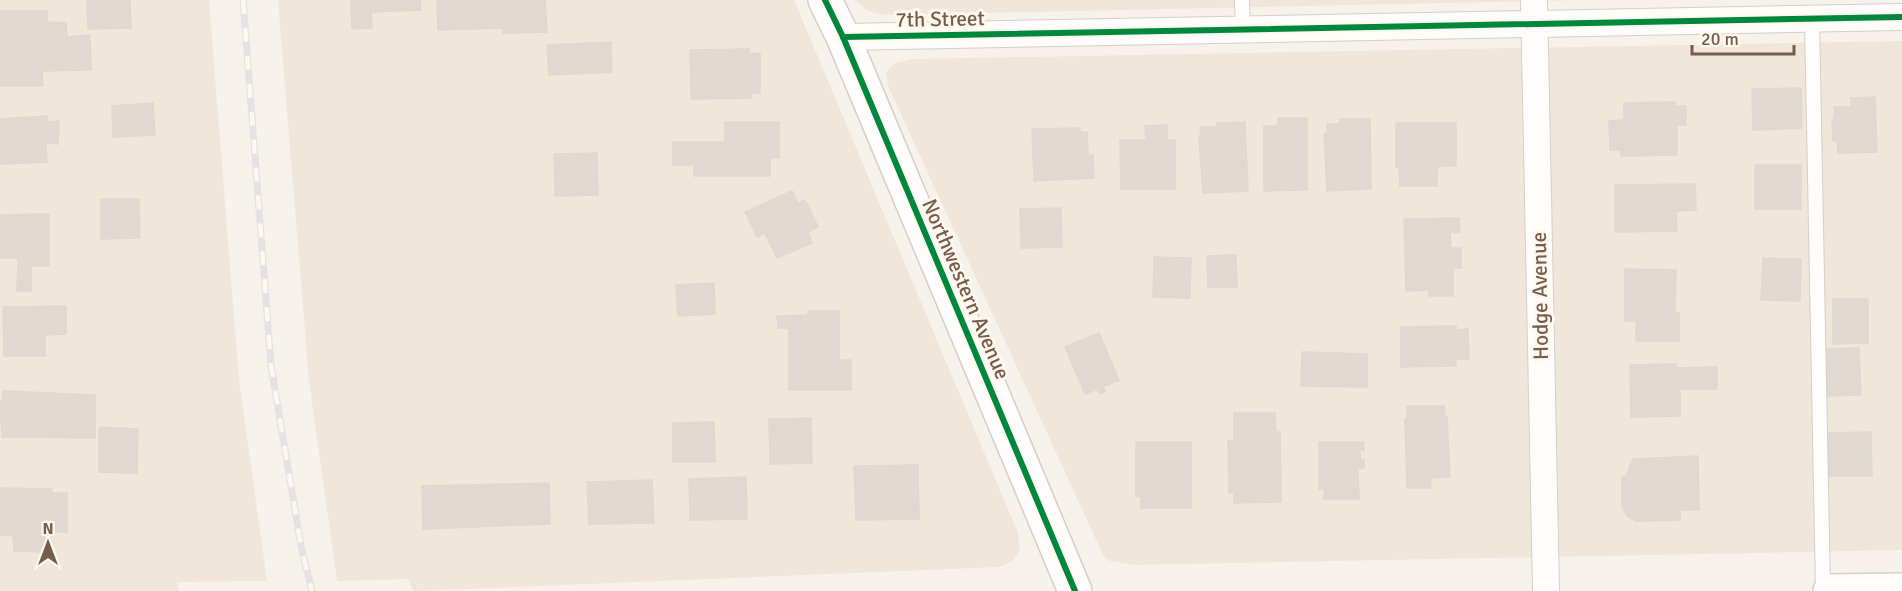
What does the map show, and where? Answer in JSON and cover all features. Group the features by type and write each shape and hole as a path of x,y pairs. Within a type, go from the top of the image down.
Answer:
{"street":[{"name":"Northwestern Avenue","path":"825,0 843,37 1076,591"},
{"name":"7th Street","path":"843,37 1242,29 1534,12 1812,19 1902,17"},
{"name":"Hodge Avenue","path":"1534,12 1546,591"},
{"path":"1830,591 1902,590"}],"lane":[{"path":"1242,0 1242,29"},
{"path":"1812,19 1823,591"}],"shaded area":[{"path":"0,0 209,0 239,380 267,581 177,582 179,591 0,591"},
{"path":"278,0 794,0 1018,533 1020,550 1011,562 999,567 417,591 413,591 408,579 337,581 309,381"},
{"path":"855,0 1586,0 884,15 868,11"},
{"path":"1902,41 1902,550 1135,565 1110,561 1103,555 888,86 886,72 895,63 915,59"}],"building":[{"path":"87,0 130,0 131,28 88,29"},
{"path":"351,0 420,0 421,10 371,12 372,28 352,29"},
{"path":"437,0 545,0 547,32 503,33 503,28 438,30"},
{"path":"0,11 47,11 47,22 66,23 67,37 90,35 91,70 42,71 43,86 0,86"},
{"path":"611,42 612,72 549,75 547,45"},
{"path":"749,49 749,54 760,53 760,93 751,93 751,98 691,99 690,50"},
{"path":"1801,88 1802,128 1753,130 1752,89"},
{"path":"1875,97 1877,152 1838,153 1837,141 1833,141 1834,107 1851,107 1851,98"},
{"path":"1675,102 1675,106 1686,106 1686,125 1677,125 1677,155 1621,156 1620,150 1610,150 1609,121 1624,120 1624,103"},
{"path":"153,103 155,135 113,137 112,106"},
{"path":"47,116 47,122 59,121 58,144 46,143 47,162 0,164 0,119"},
{"path":"1278,118 1307,118 1307,190 1264,191 1264,126 1278,126"},
{"path":"1340,119 1370,119 1371,189 1327,191 1324,134 1327,134 1327,124 1340,124"},
{"path":"725,122 779,122 779,158 770,158 770,176 694,176 694,165 673,165 673,142 725,142"},
{"path":"1245,122 1248,191 1203,193 1200,127 1217,127 1217,123"},
{"path":"1396,123 1456,123 1456,166 1437,168 1437,186 1400,186 1399,167 1396,167"},
{"path":"1167,125 1167,140 1175,140 1175,189 1121,189 1120,140 1146,140 1145,126"},
{"path":"1080,128 1080,132 1087,132 1088,155 1093,155 1094,178 1034,181 1032,129"},
{"path":"597,153 598,195 555,196 554,154"},
{"path":"1755,165 1801,165 1801,209 1755,209"},
{"path":"1695,184 1696,210 1676,211 1677,231 1615,232 1615,185"},
{"path":"792,191 798,203 805,200 818,227 808,232 812,243 777,258 765,233 757,237 745,212"},
{"path":"101,199 139,199 140,238 101,239"},
{"path":"1061,208 1062,247 1021,248 1020,209"},
{"path":"49,214 49,266 31,266 31,291 17,291 18,258 0,258 1,215"},
{"path":"1459,218 1460,232 1450,232 1451,248 1461,248 1461,268 1453,268 1453,296 1429,296 1428,290 1406,291 1404,219"},
{"path":"1236,255 1237,287 1208,287 1207,256"},
{"path":"1154,257 1191,258 1190,298 1153,297"},
{"path":"1763,258 1801,259 1800,301 1761,300"},
{"path":"1625,269 1676,270 1675,313 1679,313 1679,341 1636,341 1636,321 1625,321"},
{"path":"714,283 715,314 678,316 676,285"},
{"path":"1833,299 1868,299 1868,343 1833,344"},
{"path":"66,306 66,334 45,335 45,356 4,356 3,307"},
{"path":"808,311 839,311 839,360 851,360 851,390 789,390 789,328 778,328 777,316 808,315"},
{"path":"1456,326 1456,330 1468,329 1469,359 1456,359 1456,366 1401,367 1401,327"},
{"path":"1099,333 1119,380 1103,387 1105,391 1100,394 1097,389 1085,394 1065,347"},
{"path":"1859,348 1861,395 1824,396 1823,349"},
{"path":"1302,352 1367,354 1367,387 1301,386"},
{"path":"1676,364 1676,368 1717,367 1717,389 1680,389 1680,416 1631,417 1630,365"},
{"path":"3,391 95,395 95,438 2,437 0,400 3,400"},
{"path":"1407,406 1444,406 1445,417 1447,417 1450,477 1430,478 1431,488 1407,488 1405,419 1407,419"},
{"path":"1234,413 1275,413 1276,432 1280,432 1281,502 1234,503 1234,493 1229,493 1228,441 1234,441"},
{"path":"811,418 812,463 770,464 769,419"},
{"path":"714,422 715,462 673,462 673,423"},
{"path":"99,427 138,429 137,473 99,472"},
{"path":"1871,432 1872,476 1829,476 1828,433"},
{"path":"1136,442 1191,442 1191,508 1141,508 1141,496 1136,496"},
{"path":"1319,442 1364,442 1364,450 1360,450 1360,460 1364,460 1364,468 1358,468 1359,499 1324,499 1324,489 1319,489"},
{"path":"1698,456 1699,510 1680,510 1680,520 1636,521 1627,516 1622,507 1622,477 1626,476 1633,459"},
{"path":"918,465 919,519 856,520 854,466"},
{"path":"746,477 747,519 690,520 689,479"},
{"path":"652,480 654,523 589,524 587,482"},
{"path":"549,483 550,524 423,529 422,486"},
{"path":"0,488 52,489 51,493 67,493 67,532 51,532 51,537 45,537 46,552 14,551 13,536 0,535"}],"railway":[{"path":"243,0 271,365 301,546 312,591"}],"cycle path":[{"path":"825,0 843,37 1075,591"},
{"path":"843,37 1902,17"}]}
